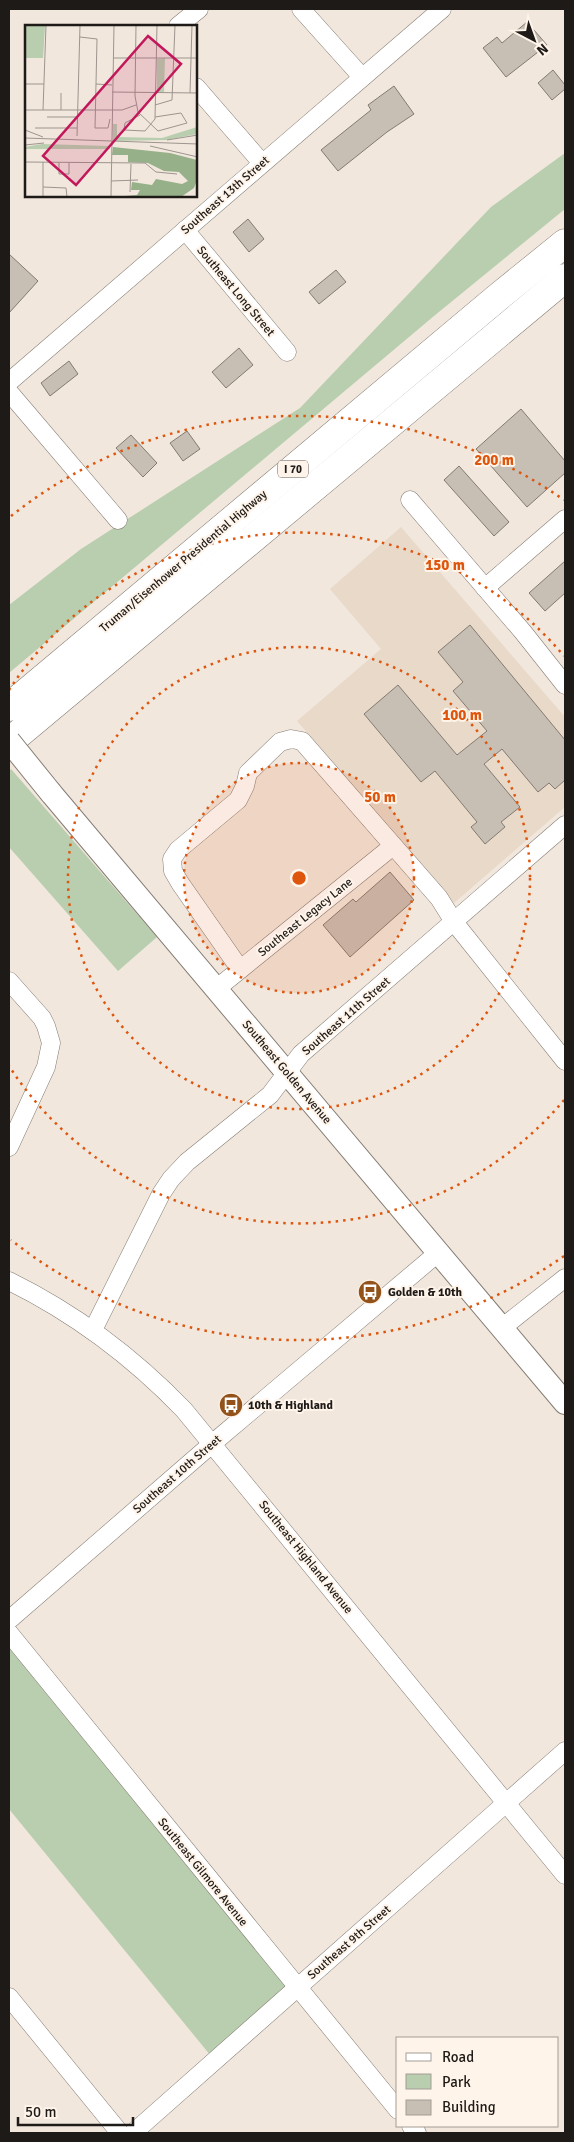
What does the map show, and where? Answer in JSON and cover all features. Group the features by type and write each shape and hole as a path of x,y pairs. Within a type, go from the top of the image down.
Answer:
{"highway":[{"name":"Truman/Eisenhower Presidential Highway","path":"9,707 565,243"},
{"name":"I 70","path":"9,742 565,278"},
{"path":"315,486 404,427 565,302"}],"street":[{"path":"179,25 199,9"},
{"path":"301,9 362,77"},
{"name":"Southeast 13th Street","path":"9,382 442,9"},
{"path":"198,89 262,163"},
{"name":"Southeast Long Street","path":"184,230 287,352"},
{"path":"9,392 118,520"},
{"path":"410,500 565,686"},
{"path":"485,588 565,519"},
{"path":"240,969 180,883 173,871 172,859 178,850 238,800 245,786 248,773 280,742 291,739 302,741 439,898 454,922 565,1061"},
{"name":"Southeast Golden Avenue","path":"9,742 565,1403"},
{"name":"Southeast 11th Street","path":"94,1330 161,1194 186,1162 270,1095 301,1054 565,825"},
{"name":"Southeast Legacy Lane","path":"216,989 393,846"},
{"path":"9,981 42,1018 49,1034 50,1043 46,1067 9,1147"},
{"name":"Southeast 10th Street","path":"9,1620 213,1443 439,1252"},
{"path":"503,1327 565,1278"},
{"name":"Southeast Highland Avenue","path":"9,1281 35,1294 94,1330 126,1354 156,1381 213,1443 565,1875"},
{"name":"Southeast Gilmore Avenue","path":"9,1633 396,2108"},
{"name":"Southeast 9th Street","path":"133,2133 565,1751"},
{"path":"9,1997 120,2133"}],"shaded area":[{"path":"401,527 565,717 565,807 454,903 297,721 381,649 330,589"}],"green space":[{"path":"565,153 565,209 434,316 9,673 9,605 81,549 300,408 491,207"},
{"path":"11,769 157,937 118,971 9,847 9,772"},
{"path":"9,1648 12,1649 286,1982 287,1990 211,2056 9,1809"}],"building":[{"path":"527,22 547,45 506,77 483,48 497,37 502,43"},
{"path":"553,70 565,85 565,89 552,100 538,83"},
{"path":"394,86 414,114 387,132 338,171 321,150 371,110 368,105"},
{"path":"248,219 264,239 249,252 233,232"},
{"path":"9,254 38,281 9,313"},
{"path":"336,270 346,282 319,304 309,292"},
{"path":"239,348 253,365 226,388 212,372"},
{"path":"69,361 78,374 50,396 41,383"},
{"path":"521,409 565,461 565,473 527,507 476,449"},
{"path":"187,431 200,449 183,461 170,443"},
{"path":"131,435 157,463 143,477 116,448"},
{"path":"459,466 509,522 494,536 444,480"},
{"path":"565,561 565,593 545,611 529,593"},
{"path":"470,625 565,740 565,780 555,789 549,783 538,792 502,749 484,764 520,807 501,822 505,827 485,844 471,827 477,822 435,771 421,782 364,714 398,685 457,755 487,731 453,691 463,682 438,652"},
{"path":"390,872 414,900 350,957 323,925 353,899 356,902"}],"place":[{"name":"Golden & 10th","path":"370,1292"},
{"name":"10th & Highland","path":"231,1405"}]}
